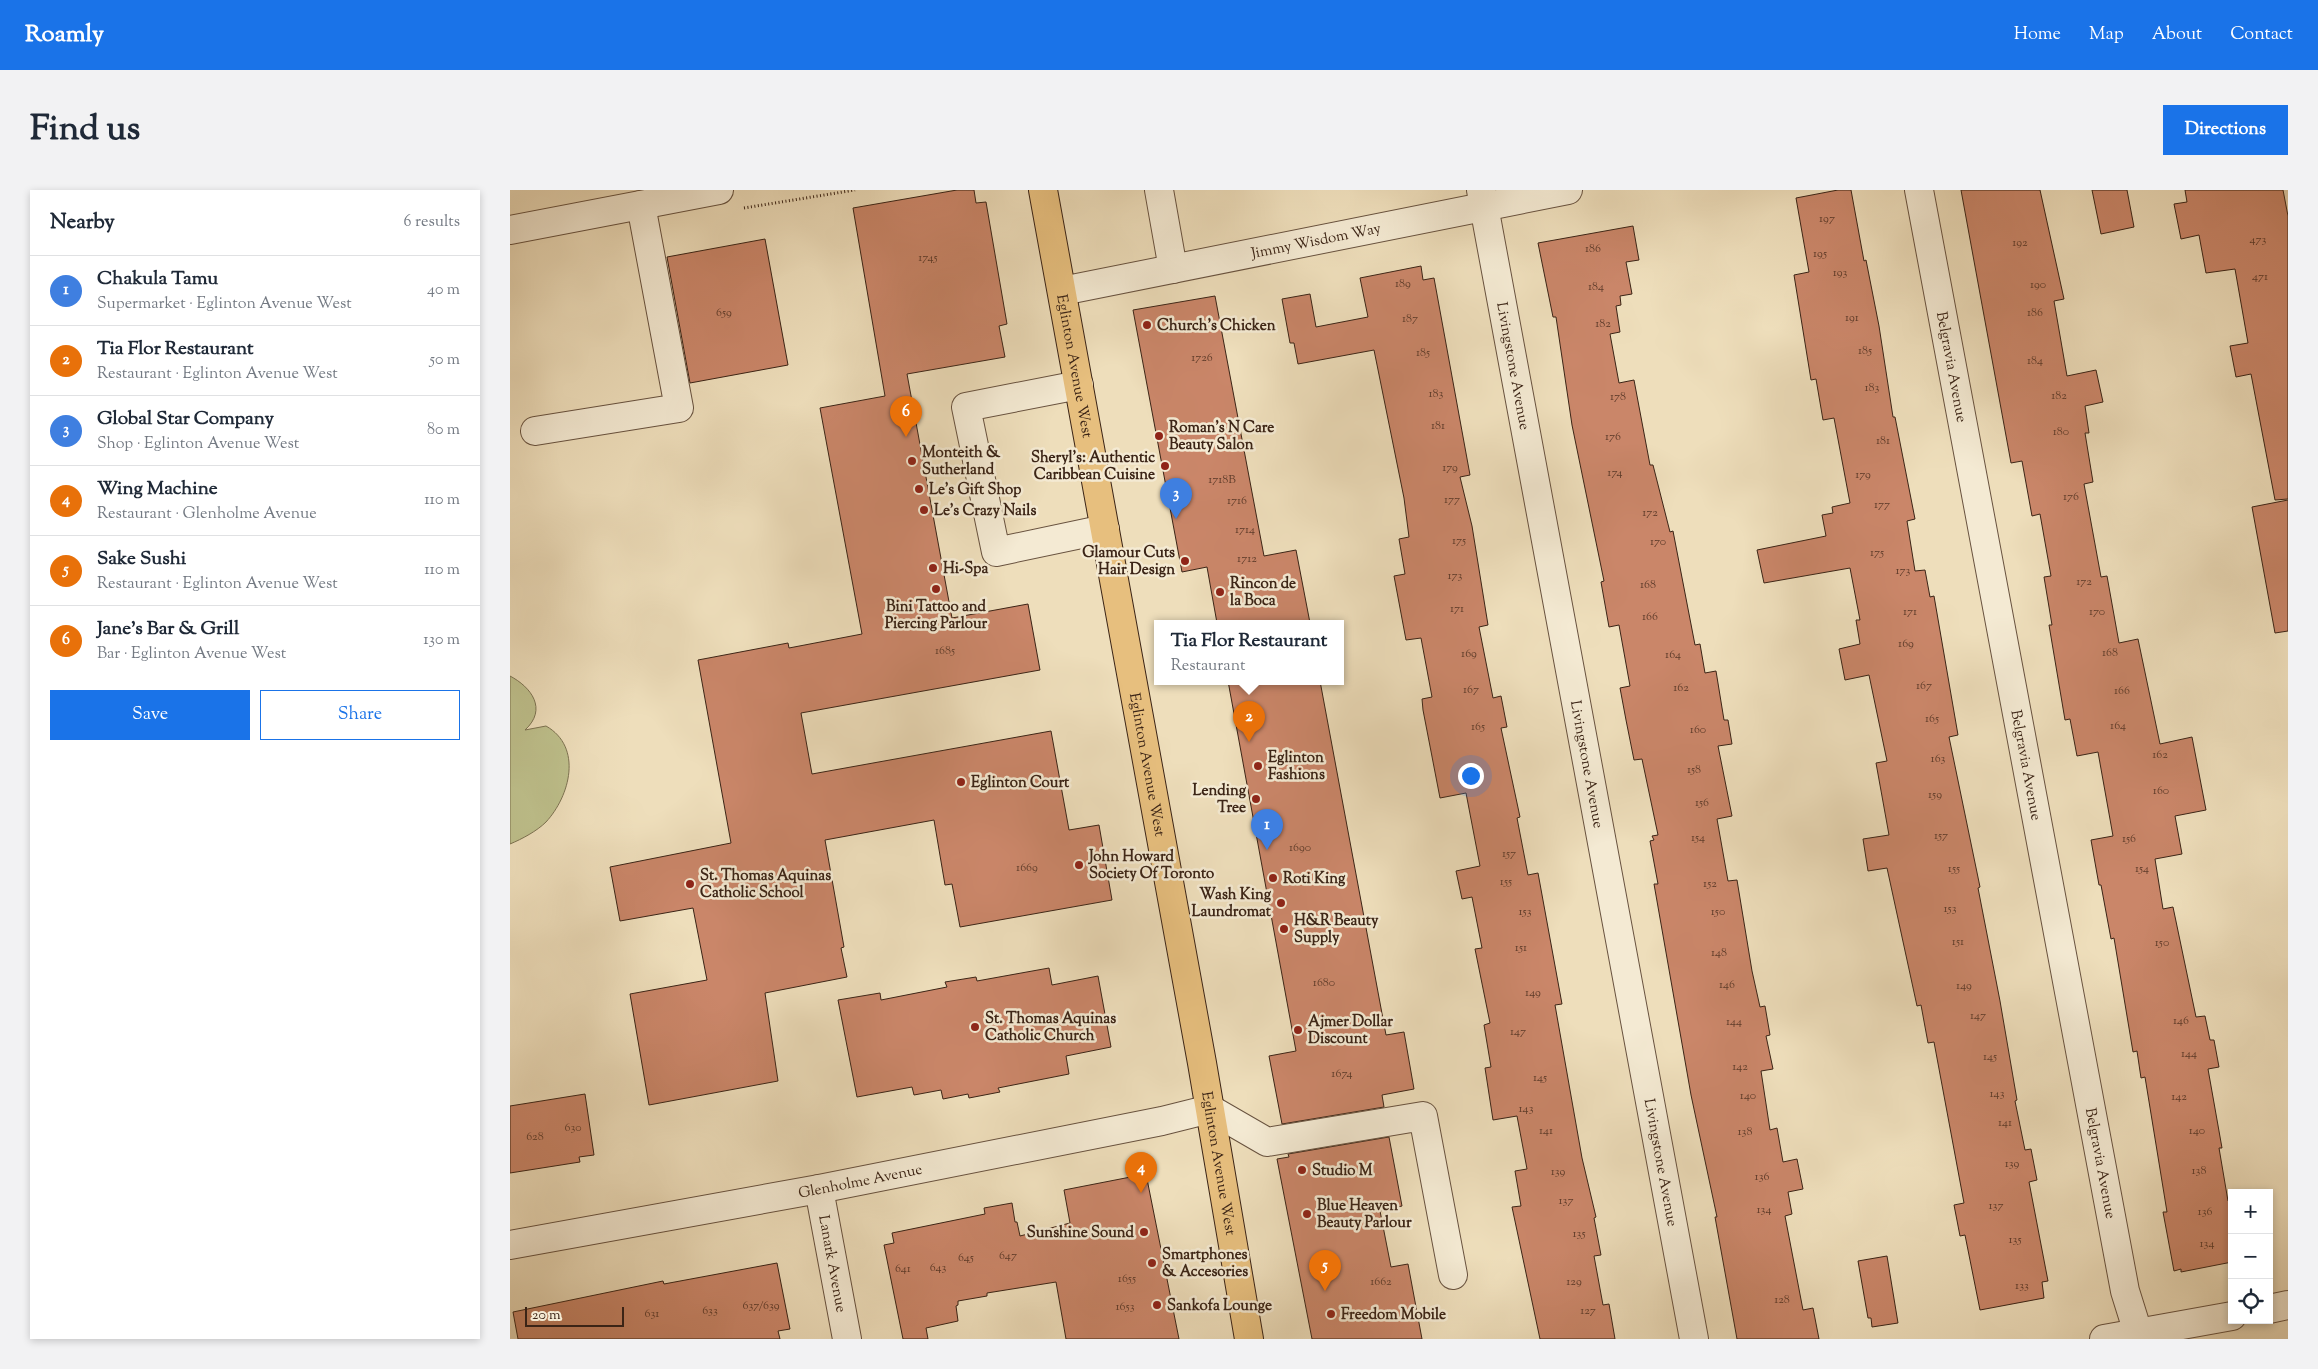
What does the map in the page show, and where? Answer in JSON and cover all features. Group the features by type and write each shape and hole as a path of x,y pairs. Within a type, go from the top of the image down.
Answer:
{"main road":[{"name":"Eglinton Avenue West","path":"1043,190 1210,1109 1249,1339"}],"street":[{"path":"510,230 719,190"},
{"path":"1159,190 1173,270"},
{"name":"Jimmy Wisdom Way","path":"1062,291 1173,270 1482,198 1568,190"},
{"name":"Belgravia Avenue","path":"1919,190 2123,1282 2139,1336"},
{"name":"Livingstone Avenue","path":"1482,198 1694,1339"},
{"path":"535,432 679,408 641,205"},
{"path":"1079,385 966,407 996,552 1105,530"},
{"path":"1210,1109 1267,1142 1423,1116 1453,1275"},
{"name":"Glenholme Avenue","path":"510,1245 819,1189 1210,1109"},
{"name":"Lanark Avenue","path":"819,1189 847,1339"},
{"path":"2273,1308 2288,1305"},
{"path":"2104,1339 2139,1336 2228,1317"}],"green space":[{"path":"510,676 524,686 534,699 535,714 532,722 525,730 546,726 558,735 565,746 569,759 569,772 561,799 546,822 538,829 510,844"}],"building":[{"path":"957,190 974,190 976,203 986,202 1007,324 999,326 1005,357 907,374 952,618 1028,604 1040,670 801,713 812,774 1051,731 1069,830 1099,825 1112,900 960,927 952,884 945,885 934,820 825,840 844,947 841,948 847,977 765,993 778,1081 649,1105 630,994 707,980 693,908 620,921 610,867 731,843 698,660 788,643 789,648 862,634 820,408 885,396 853,208"},
{"path":"1838,190 1851,190 1864,261 1866,260 1879,326 1893,417 1895,417 1915,519 1907,521 1915,571 1925,570 1930,597 1934,596 1958,735 1949,737 1980,887 1978,888 2017,1100 2015,1101 2025,1150 2031,1149 2037,1180 2029,1182 2048,1281 2042,1282 2044,1298 1980,1310 1965,1235 1960,1236 1954,1205 1964,1203 1934,1042 1928,1043 1921,1005 1917,1006 1887,868 1868,871 1863,839 1889,835 1876,763 1887,761 1869,675 1845,680 1839,649 1860,644 1856,620 1860,620 1850,568 1764,583 1757,550 1826,536 1822,515 1833,513 1832,507 1850,503 1834,418 1823,420 1816,379 1811,380 1794,275 1809,272 1796,198"},
{"path":"1961,190 2040,190 2064,299 2054,301 2067,376 2096,370 2103,402 2085,406 2089,433 2085,433 2093,482 2084,484 2101,577 2107,576 2119,643 2138,639 2160,744 2192,737 2206,810 2175,816 2182,854 2155,859 2163,909 2173,907 2196,1017 2205,1016 2210,1040 2214,1040 2219,1067 2208,1069 2222,1148 2219,1148 2228,1201 2228,1263 2181,1272 2181,1269 2174,1271 2163,1212 2167,1212 2145,1077 2141,1078 2137,1051 2133,1052 2114,938 2111,939 2091,840 2113,836 2098,752 2077,756 2070,719 2065,720 2049,625 2052,625 2044,577 2051,576 2040,514 2032,516 2022,461 2011,463"},
{"path":"2092,190 2127,190 2134,227 2101,234"},
{"path":"2185,190 2283,190 2288,216 2288,499 2275,500 2251,374 2236,377 2230,346 2248,343 2235,269 2206,273 2199,235 2181,239 2174,204 2187,202"},
{"path":"1633,226 1639,260 1626,262 1632,294 1620,296 1621,305 1616,306 1620,332 1610,334 1619,383 1634,380 1650,465 1653,465 1670,532 1673,531 1695,645 1700,644 1705,673 1716,671 1724,720 1728,720 1732,744 1718,746 1732,816 1717,819 1728,881 1737,880 1752,971 1760,1007 1765,1006 1770,1035 1766,1036 1773,1069 1761,1071 1770,1130 1777,1128 1783,1162 1797,1159 1803,1189 1788,1192 1792,1214 1785,1216 1803,1310 1813,1308 1819,1339 1737,1339 1715,1217 1717,1217 1691,1095 1654,884 1658,884 1650,841 1654,840 1652,836 1658,835 1642,759 1634,760 1620,688 1630,686 1619,625 1609,627 1601,582 1604,581 1572,425 1556,317 1553,317 1538,243"},
{"path":"765,239 788,365 690,383 667,257"},
{"path":"1421,266 1423,280 1434,278 1470,475 1460,477 1472,526 1488,625 1479,627 1493,698 1501,696 1507,727 1501,728 1520,817 1517,818 1528,875 1538,873 1562,1004 1555,1005 1582,1158 1596,1217 1594,1218 1601,1255 1594,1256 1603,1305 1609,1304 1615,1339 1540,1339 1512,1207 1521,1206 1515,1171 1527,1169 1517,1116 1493,1120 1485,1068 1491,1067 1484,1025 1490,1023 1475,949 1482,948 1472,897 1462,899 1456,871 1480,866 1466,793 1440,798 1423,710 1422,699 1432,697 1421,638 1406,640 1394,576 1405,574 1399,539 1409,537 1404,498 1374,350 1298,364 1294,343 1290,343 1282,299 1310,294 1316,327 1368,317 1360,278"},
{"path":"1215,296 1264,556 1296,550 1309,620 1216,620 1207,567 1182,572 1133,310"},
{"path":"2288,500 2288,631 2275,633 2252,507"},
{"path":"1229,685 1321,685 1386,1035 1404,1032 1414,1089 1382,1095 1384,1107 1282,1124 1269,1056 1296,1051"},
{"name":"St. Thomas Aquinas Catholic Church","path":"1049,968 1052,985 1098,976 1111,1047 1066,1056 1069,1074 998,1088 1000,1092 969,1098 968,1094 943,1099 941,1090 914,1095 912,1087 857,1097 838,1000 880,993 881,1000 947,987 945,982 976,977 977,981"},
{"path":"585,1094 594,1155 579,1157 580,1162 510,1173 510,1106"},
{"path":"1389,1137 1402,1206 1380,1211 1391,1267 1408,1264 1422,1339 1312,1339 1277,1159 1289,1157 1288,1154"},
{"path":"1146,1174 1179,1339 1066,1339 1056,1282 987,1293 987,1296 958,1301 956,1306 958,1321 926,1328 928,1339 903,1339 884,1245 894,1243 892,1233 985,1214 984,1208 1012,1203 1015,1222 1017,1222 1020,1236 1070,1223 1064,1190"},
{"path":"1887,1256 1898,1323 1872,1327 1871,1318 1868,1318 1858,1261"},
{"path":"777,1263 790,1329 778,1331 780,1339 518,1339 513,1312 663,1281 664,1284"}],"place":[{"name":"Church's Chicken","path":"1147,325"},
{"name":"Roman’s N Care Beauty Salon","path":"1159,436"},
{"name":"Jane's Bar & Grill","path":"906,437"},
{"name":"Monteith & Sutherland","path":"912,461"},
{"name":"Sheryl's: Authentic Caribbean Cuisine","path":"1165,466"},
{"name":"Le's Gift Shop","path":"919,489"},
{"name":"Le's Crazy Nails","path":"924,510"},
{"name":"Global Star Company","path":"1176,519"},
{"name":"Glamour Cuts Hair Design","path":"1185,561"},
{"name":"Hi-Spa","path":"933,568"},
{"name":"Bini Tattoo and Piercing Parlour","path":"936,589"},
{"name":"Rincon de la Boca","path":"1220,592"},
{"name":"Tia Flor Restaurant","path":"1249,742"},
{"name":"Eglinton Fashions","path":"1258,766"},
{"name":"Eglinton Court","path":"961,782"},
{"name":"Lending Tree","path":"1256,799"},
{"name":"Chakula Tamu","path":"1267,850"},
{"name":"John Howard Society Of Toronto","path":"1079,865"},
{"name":"Roti King","path":"1273,878"},
{"name":"St. Thomas Aquinas Catholic School","path":"690,884"},
{"name":"Wash King Laundromat","path":"1281,903"},
{"name":"H&R Beauty Supply","path":"1284,929"},
{"name":"St. Thomas Aquinas Catholic Church","path":"975,1027"},
{"name":"Ajmer Dollar Discount","path":"1298,1030"},
{"name":"Studio M","path":"1302,1170"},
{"name":"Wing Machine","path":"1141,1193"},
{"name":"Blue Heaven Beauty Parlour","path":"1307,1214"},
{"name":"Sunshine Sound","path":"1144,1232"},
{"name":"Smartphones & Accesories","path":"1152,1263"},
{"name":"Sake Sushi","path":"1325,1291"},
{"name":"Sankofa Lounge","path":"1157,1305"},
{"name":"Freedom Mobile","path":"1331,1314"}]}
